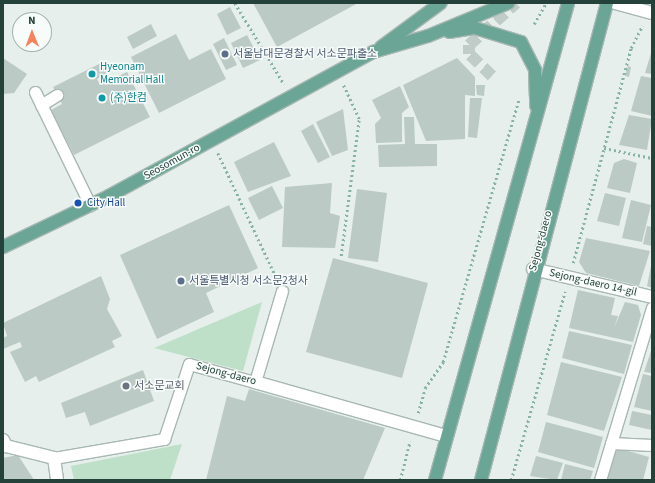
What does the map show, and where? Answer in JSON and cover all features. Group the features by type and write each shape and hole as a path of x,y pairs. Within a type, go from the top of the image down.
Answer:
{"main road":[{"path":"373,52 441,3"},
{"name":"Seosomun-ro","path":"3,247 90,205 373,52 428,36 508,3"},
{"path":"435,480 446,436 534,129 568,3"},
{"name":"Sejong-daero","path":"481,480 533,269 607,3"},
{"path":"428,36 475,28 521,42 535,70 534,129"}],"street":[{"path":"615,3 650,12"},
{"name":"Sejong-daero 14-gil","path":"533,269 652,297"},
{"name":"Sejong-daero","path":"255,382 446,436"},
{"path":"4,444 54,458 56,480"}],"lane":[{"path":"35,92 90,205"},
{"path":"41,105 57,95"},
{"path":"255,382 282,291"},
{"path":"600,480 652,308"},
{"name":"Sejong-daero","path":"54,458 164,439 189,364 255,382"},
{"path":"612,444 652,445"}],"path":[{"path":"236,3 292,96"},
{"path":"534,24 546,3"},
{"path":"511,480 569,278 631,48 650,12"},
{"path":"337,72 359,119 342,256"},
{"path":"400,480 425,388 443,362 521,91"},
{"path":"212,140 282,291"},
{"path":"604,148 652,158"}],"green space":[{"path":"262,302 243,371 154,348"},
{"path":"182,444 170,480 74,480 71,466"}],"building":[{"path":"253,3 358,3 277,47"},
{"path":"230,7 241,28 227,35 217,14"},
{"path":"151,24 157,36 133,49 127,37"},
{"path":"176,34 189,60 211,49 226,79 159,113 131,57"},
{"path":"247,35 260,60 243,68 231,43"},
{"name":"서울남대문경찰서 서소문파출소","path":"224,38 237,65 226,70 213,44"},
{"path":"652,50 652,74 645,73"},
{"path":"3,58 27,74 14,93 3,94"},
{"path":"457,58 475,77 475,96 465,95 465,139 426,141 403,85"},
{"path":"103,62 108,73 97,79 100,85 127,72 150,117 74,155 51,110 62,104 53,87"},
{"path":"628,66 631,67 629,77 625,76"},
{"path":"641,76 652,78 652,116 631,111"},
{"path":"476,85 485,85 484,96 477,95"},
{"path":"400,86 409,107 402,113 402,142 376,143 375,124 381,118 372,100"},
{"path":"470,98 482,98 477,138 468,137"},
{"path":"343,109 348,150 332,156 316,122"},
{"path":"629,115 652,119 647,150 619,145"},
{"path":"404,117 414,117 415,144 437,144 437,166 379,167 378,145 405,144"},
{"path":"313,124 330,157 318,163 301,131"},
{"path":"274,142 291,176 248,192 234,162"},
{"path":"624,159 637,163 630,193 607,188 614,163"},
{"path":"332,183 330,213 340,216 335,248 282,247 285,187"},
{"path":"272,186 283,208 259,220 248,198"},
{"path":"357,189 387,193 378,262 348,258"},
{"path":"605,193 626,198 619,226 597,221"},
{"path":"631,200 651,205 642,242 622,238"},
{"name":"서울특별시청 서소문2청사","path":"229,205 258,268 206,293 214,312 157,339 120,255"},
{"path":"647,226 652,227 652,246 643,244"},
{"path":"586,238 650,251 639,286 586,273 579,262"},
{"path":"333,258 428,283 402,378 306,352"},
{"path":"652,266 652,288 647,286"},
{"path":"101,276 110,299 107,309 122,336 112,341 115,347 39,382 36,376 25,382 10,352 22,347 20,342 3,349 3,338 7,336 3,323"},
{"path":"578,290 615,298 611,315 618,316 614,328 625,302 638,305 641,315 633,342 569,328"},
{"path":"569,331 632,345 624,374 562,358"},
{"path":"652,348 652,373 644,372"},
{"path":"561,362 622,377 604,431 547,415"},
{"name":"서소문교회","path":"143,370 154,401 90,426 85,412 66,418 61,403"},
{"path":"643,374 652,376 652,411 634,407"},
{"path":"249,389 385,428 363,480 206,480 227,396 245,401"},
{"path":"632,411 652,415 652,430 629,425"},
{"path":"546,422 603,437 594,468 538,452"},
{"path":"615,447 649,457 643,480 605,480"},
{"path":"18,455 34,480 3,480 3,458"},
{"path":"536,456 563,463 557,480 530,476"},
{"path":"565,464 593,471 590,480 561,480"}],"tunnel":[{"path":"492,76 469,54 469,45 516,3"}],"place":[{"name":"서울남대문경찰서 서소문파출소","path":"225,54"},
{"name":"Hyeonam Memorial Hall","path":"92,74"},
{"name":"(주)한컴","path":"102,98"},
{"name":"City Hall","path":"78,203"},
{"name":"서울특별시청 서소문2청사","path":"181,281"},
{"name":"서소문교회","path":"126,386"}]}
